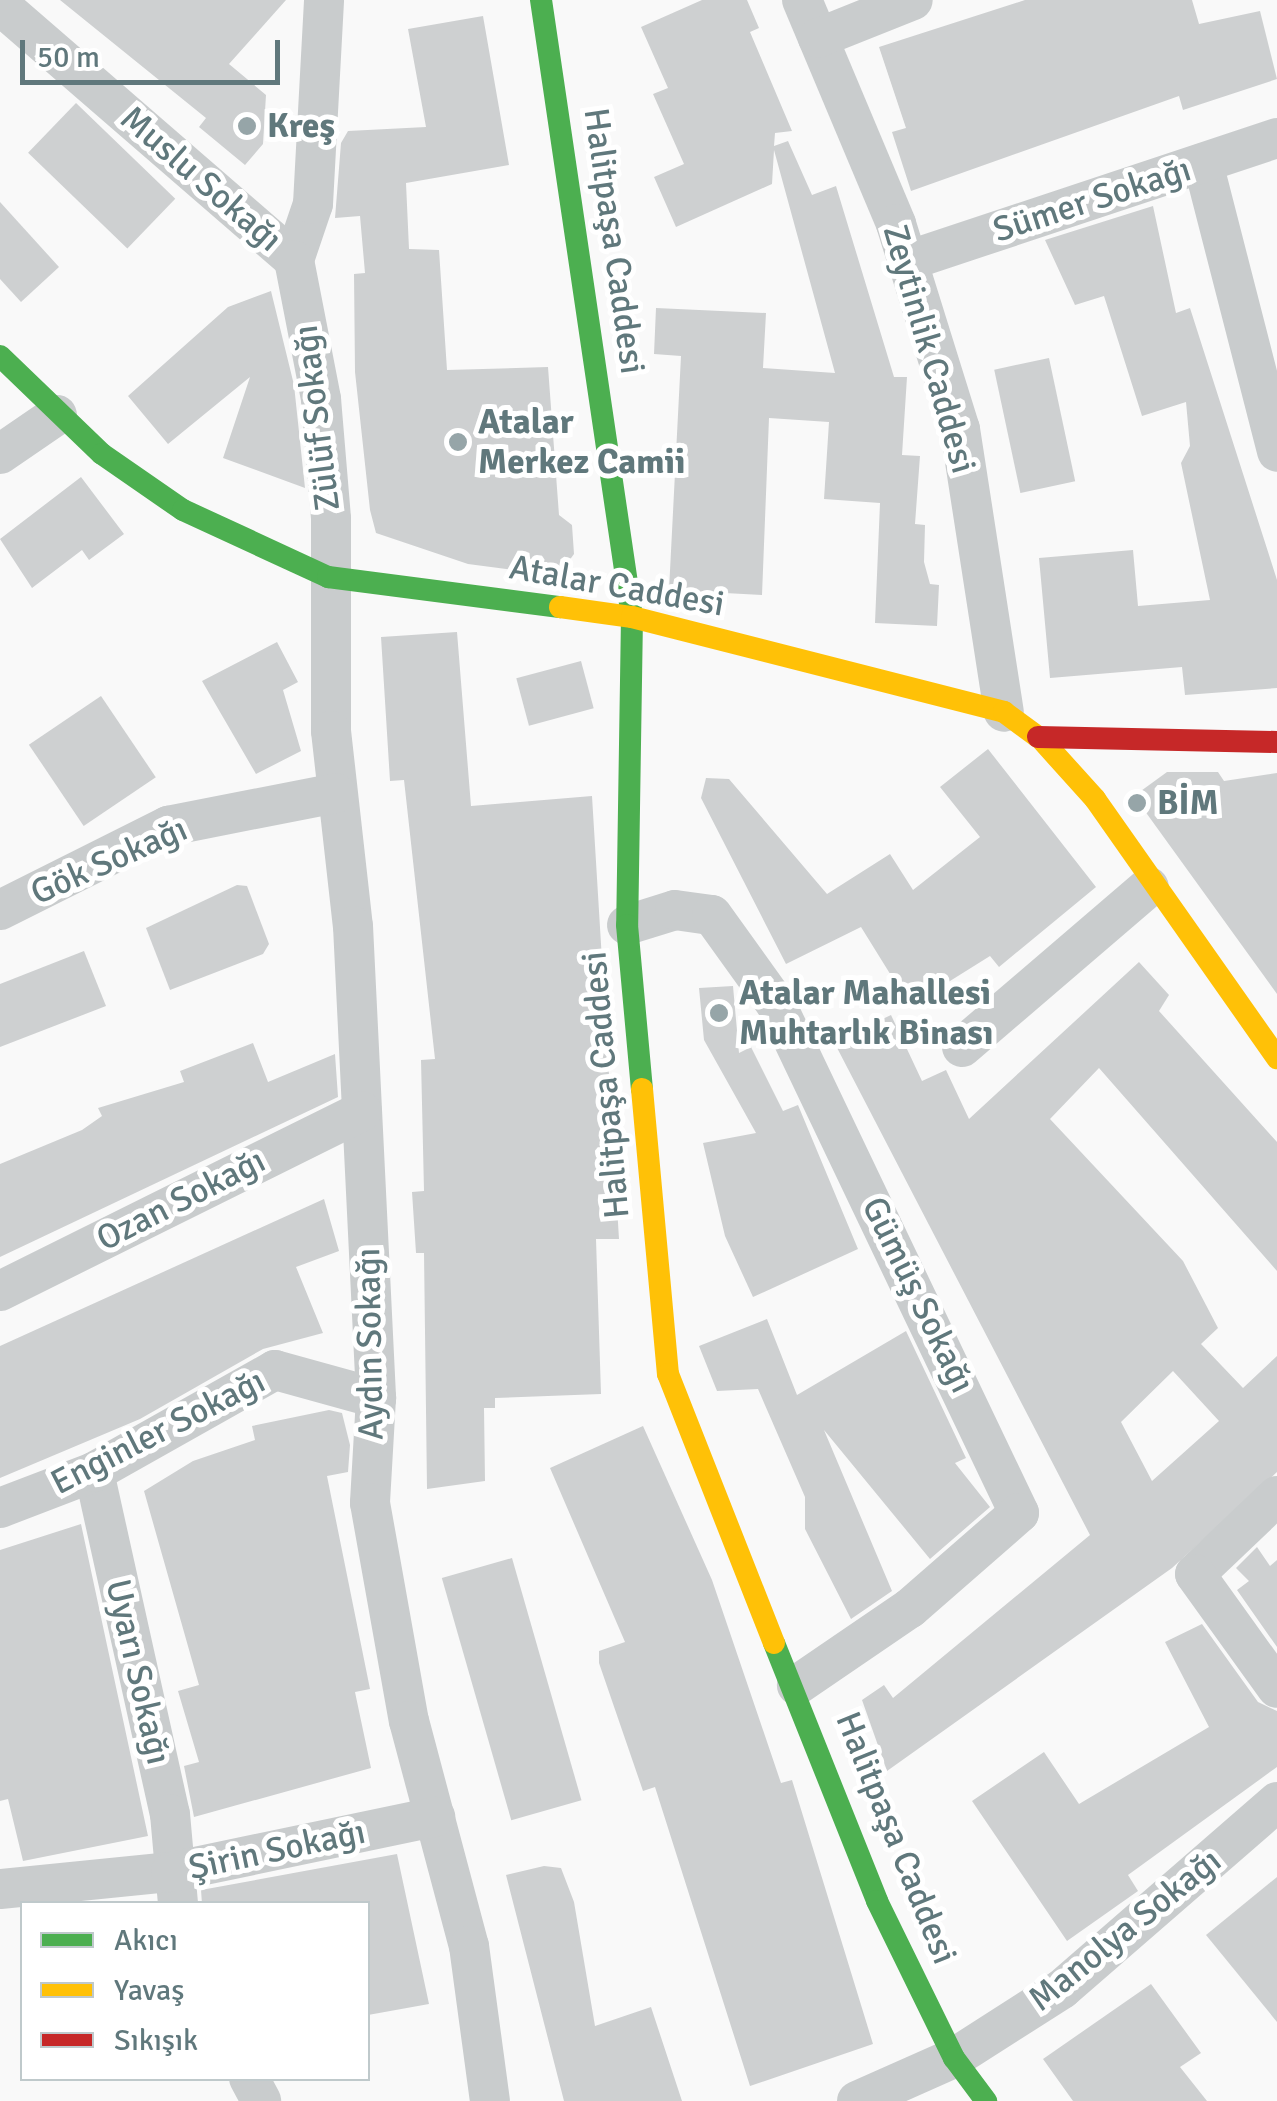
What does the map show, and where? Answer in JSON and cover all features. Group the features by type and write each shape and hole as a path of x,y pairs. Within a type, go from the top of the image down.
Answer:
{"street":[{"name":"Muslu Sokağı","path":"0,5 294,260 313,204 324,0"},
{"name":"Halitpaşa Caddesi","path":"541,0 632,618 627,925 668,1374 796,1684 877,1901 954,2058 986,2101"},
{"name":"Zeytinlik Caddesi","path":"802,0 908,260 960,430 1004,712"},
{"path":"818,38 913,0"},
{"name":"Sümer Sokağı","path":"908,260 1277,138"},
{"path":"1203,163 1277,452"},
{"name":"Zülüf Sokağı","path":"294,260 321,399 328,577"},
{"name":"Atalar Caddesi","path":"0,356 58,415 182,510 328,577 632,618 1004,712 1041,739"},
{"path":"0,454 58,415"},
{"name":"Aydın Sokağı","path":"328,577 336,792 362,1110 376,1398 370,1503 434,1816 470,1946 490,2101"},
{"path":"1041,739 1277,742"},
{"path":"1041,739 1095,799 1149,888 1277,1058"},
{"name":"Gök Sokağı","path":"0,910 168,826 336,792"},
{"path":"962,1047 1149,888"},
{"name":"Gümüş Sokağı","path":"627,925 674,910 712,914 776,1004 1018,1513 910,1608 796,1684"},
{"name":"Ozan Sokağı","path":"0,1291 362,1110"},
{"name":"Enginler Sokağı","path":"0,1508 94,1472 275,1370 376,1398"},
{"name":"Uyarı Sokağı","path":"94,1472 170,1814 174,1888"},
{"path":"1277,1496 1195,1574 1277,1688"},
{"name":"Manolya Sokağı","path":"857,2101 954,2058 1062,1989 1277,1802"},
{"name":"Şirin Sokağı","path":"0,1889 174,1888 434,1816"}],"building":[{"path":"60,0 286,0 229,64 266,95 263,144 245,165 199,127 206,118"},
{"path":"702,0 747,0 759,28 750,32 792,131 775,133 774,146 788,141 812,195 836,186 894,377 907,377 902,455 920,456 915,524 925,525 924,562 930,584 939,585 937,626 875,623 880,503 824,499 829,422 769,418 762,595 669,590 681,356 654,354 656,308 766,313 763,368 835,373 774,150 772,184 676,227 654,177 684,164 653,94 668,88 641,27"},
{"path":"1025,0 1192,0 1199,24 1260,11 1277,79 1183,110 1179,96 911,191 892,132 906,128 879,47"},
{"path":"483,16 509,165 406,183 409,249 439,250 447,370 548,367 559,515 572,525 574,554 558,576 468,564 376,533 370,510 355,372 354,274 365,273 360,216 335,218 341,143 348,131 426,127 408,29"},
{"path":"76,103 175,199 127,248 28,153"},
{"path":"0,202 59,267 21,302 0,279"},
{"path":"1153,206 1176,313 1190,308 1277,580 1277,688 1185,695 1182,667 1050,678 1039,558 1133,550 1138,606 1210,600 1181,463 1190,446 1186,402 1142,416 1104,296 1075,305 1045,240"},
{"path":"271,291 294,385 305,488 223,458 250,377 168,444 128,396 228,307"},
{"path":"1049,358 1075,481 1020,493 994,370"},
{"path":"81,477 124,534 89,560 82,550 32,588 0,539"},
{"path":"457,632 471,806 592,796 619,1239 596,1239 601,1394 495,1398 495,1408 484,1408 485,1481 427,1489 424,1253 416,1253 412,1192 424,1191 421,1060 435,1059 404,780 390,781 381,637"},
{"path":"277,642 298,682 283,690 301,751 256,774 202,681"},
{"path":"581,661 594,708 529,726 516,678"},
{"path":"101,696 156,777 84,826 29,745"},
{"path":"988,749 1096,887 999,967 990,956 910,1006 861,927 786,964 701,798 706,778 729,779 827,894 890,854 913,890 980,837 940,787"},
{"path":"1167,772 1218,772 1224,781 1277,773 1277,994 1134,796"},
{"path":"237,885 247,886 269,944 263,954 170,990 146,928"},
{"path":"84,951 106,1006 0,1047 0,984"},
{"path":"1139,962 1169,995 1159,1011 1277,1142 1277,1271 1099,1068 1050,1119 1183,1261 1218,1328 1201,1344 1243,1388 1277,1356 1277,1472 1172,1568 887,1771 862,1700 884,1685 893,1698 1090,1535 834,1042 891,1015 922,1081 946,1070 969,1119","holes":["1173,1371 1219,1421 1152,1481 1121,1422"]},
{"path":"733,986 739,1053 751,1047 783,1111 798,1105 858,1249 753,1297 725,1236 703,1143 756,1133 704,1040 699,988"},
{"path":"253,1043 268,1082 335,1054 338,1097 0,1257 0,1164 82,1130 102,1116 98,1108 184,1082 180,1071"},
{"path":"324,1199 339,1251 296,1267 323,1333 263,1349 140,1419 0,1478 0,1346"},
{"path":"767,1319 797,1395 906,1331 966,1458 955,1463 990,1507 930,1559 824,1430 892,1591 851,1619 805,1529 805,1497 758,1389 717,1391 699,1346"},
{"path":"329,1410 342,1413 350,1445 348,1472 327,1476 370,1689 355,1692 371,1768 194,1817 184,1766 199,1762 178,1691 199,1685 144,1491 193,1461 255,1440 252,1426"},
{"path":"643,1426 712,1580 781,1783 792,1780 873,2044 750,2086 655,1787 643,1791 599,1663 599,1651 625,1642 550,1468"},
{"path":"81,1524 148,1836 23,1861 8,1799 0,1801 0,1550"},
{"path":"1257,1547 1270,1566 1277,1560 1277,1647 1237,1590 1249,1581 1236,1568"},
{"path":"512,1558 581,1800 511,1820 442,1578"},
{"path":"1202,1624 1258,1702 1277,1711 1277,1767 1128,1875 1138,1891 1067,1941 972,1801 1044,1752 1079,1804 1209,1727 1165,1642"},
{"path":"397,1854 429,2004 370,2015 370,1901 202,1901 201,1890"},
{"path":"544,1866 561,1868 574,1902 595,2026 651,2007 682,2101 564,2101 506,1875"},
{"path":"1277,1877 1277,2022 1206,1935"},
{"path":"1151,1984 1201,2053 1180,2067 1207,2101 1073,2101 1043,2059"}],"traffic: fast":[{"path":"541,0 632,617 627,925 642,1089"},
{"path":"0,356 102,454 183,510 328,577 560,607"},
{"path":"774,1643 877,1901 954,2058 986,2101"}],"traffic: slow":[{"path":"560,607 632,617 1004,712 1038,737"},
{"path":"1041,739 1095,799 1277,1058"},
{"path":"642,1089 668,1374 774,1643"}],"traffic: jam":[{"path":"1038,737 1277,742"}],"place":[{"name":"Kreş","path":"247,126"},
{"name":"Atalar Merkez Camii","path":"458,442"},
{"name":"BİM","path":"1137,803"},
{"name":"Atalar Mahallesi Muhtarlık Binası","path":"719,1013"}]}
